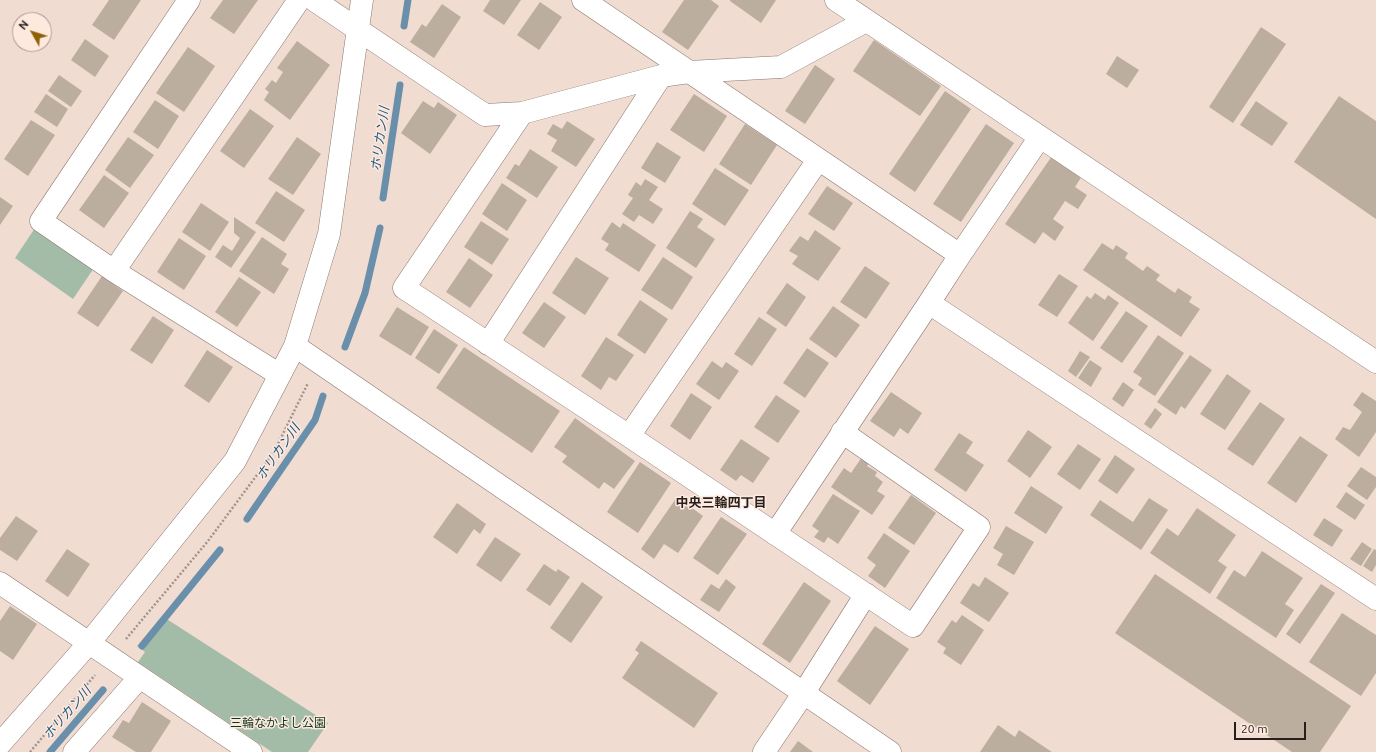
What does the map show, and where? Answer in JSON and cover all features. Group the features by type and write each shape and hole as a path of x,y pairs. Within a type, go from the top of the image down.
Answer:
{"street":[{"path":"189,0 41,221 114,271 280,375"},
{"path":"114,271 299,0"},
{"path":"314,0 485,115 522,113 661,76 689,72 781,67 866,21"},
{"path":"0,744 89,643 235,461 280,375 294,346 329,234 359,31 362,0"},
{"path":"583,0 960,255"},
{"path":"836,0 1376,362"},
{"path":"488,344 661,76"},
{"path":"522,113 404,288 913,626 979,527 842,432"},
{"path":"775,534 1040,137"},
{"path":"628,436 818,160"},
{"path":"929,303 1376,599"},
{"path":"294,346 890,752"},
{"path":"0,584 251,752"},
{"path":"764,752 803,694 866,594"},
{"path":"74,752 140,678"}],"green space":[{"path":"37,225 96,265 73,299 15,258"},
{"name":"三輪なかよし公園","path":"162,616 328,723 308,752 272,752 138,662 145,652 137,646"}],"building":[{"path":"109,0 141,0 114,40 92,25"},
{"path":"223,0 258,0 234,34 210,18"},
{"path":"490,0 521,0 504,25 483,11"},
{"path":"684,0 711,0 719,6 688,50 662,32"},
{"path":"730,0 776,0 761,23"},
{"path":"540,2 562,17 539,50 517,35"},
{"path":"442,4 461,17 434,58 410,42 422,24 426,27"},
{"path":"1261,27 1286,44 1233,123 1209,107"},
{"path":"85,39 109,56 95,77 71,60"},
{"path":"874,40 941,86 920,116 853,71"},
{"path":"297,41 330,65 290,120 264,100 269,92 265,89 272,80 276,83 283,72 277,68"},
{"path":"188,47 215,66 184,112 156,93"},
{"path":"1117,56 1139,70 1127,88 1106,74"},
{"path":"815,65 835,79 805,124 785,111"},
{"path":"59,75 82,91 71,107 48,91"},
{"path":"945,91 971,109 915,192 889,174"},
{"path":"46,94 68,109 57,127 34,112"},
{"path":"694,94 727,116 704,152 670,130"},
{"path":"1339,96 1376,121 1376,219 1294,162"},
{"path":"155,100 179,116 158,149 133,132"},
{"path":"423,101 434,108 438,102 457,115 430,154 401,133"},
{"path":"1256,101 1288,123 1272,146 1240,125"},
{"path":"250,109 274,126 244,168 220,151"},
{"path":"31,120 55,135 28,176 4,159"},
{"path":"567,121 595,139 576,167 551,151 557,140 547,134 553,124 562,129"},
{"path":"745,124 777,145 751,185 719,164"},
{"path":"986,124 1014,143 961,222 933,204"},
{"path":"128,137 154,155 130,188 105,170"},
{"path":"297,137 321,154 293,195 268,179"},
{"path":"657,142 681,157 665,183 641,168"},
{"path":"530,149 558,167 537,198 506,178 515,164 519,166"},
{"path":"1052,156 1082,176 1075,187 1087,195 1078,209 1065,201 1053,219 1064,227 1055,241 1043,232 1035,244 1005,224"},
{"path":"715,168 749,190 725,226 692,204"},
{"path":"104,175 129,193 104,228 79,210"},
{"path":"645,179 658,187 649,200 663,209 653,224 639,215 634,222 622,214 633,198 628,195 636,182 641,186"},
{"path":"502,183 527,200 507,231 482,214"},
{"path":"827,186 853,203 834,231 808,214"},
{"path":"276,191 305,210 284,242 255,223"},
{"path":"0,197 13,206 0,225"},
{"path":"201,203 229,222 210,251 182,232"},
{"path":"690,211 703,219 697,227 715,239 696,268 666,248"},
{"path":"234,217 256,232 231,268 215,257 223,245 232,251 240,238 234,233"},
{"path":"481,221 509,239 492,265 464,247"},
{"path":"612,222 620,228 623,223 656,245 639,272 605,250 609,244 601,239"},
{"path":"815,230 841,248 818,281 792,264 798,256 789,251 800,236 808,241"},
{"path":"262,237 287,254 281,264 289,269 274,294 239,271"},
{"path":"179,238 206,256 184,290 157,272"},
{"path":"1102,243 1113,250 1116,245 1128,253 1125,258 1143,271 1147,266 1160,275 1156,280 1175,293 1178,288 1192,297 1189,302 1200,309 1181,337 1083,270"},
{"path":"576,257 609,278 585,315 552,293"},
{"path":"663,257 693,277 672,310 641,290"},
{"path":"469,258 493,275 470,308 446,292"},
{"path":"865,266 890,283 866,319 840,302"},
{"path":"1059,274 1078,286 1057,317 1038,305"},
{"path":"102,276 123,291 98,327 77,313"},
{"path":"239,277 261,292 237,327 215,312"},
{"path":"787,283 806,297 786,327 766,313"},
{"path":"1095,293 1105,300 1108,295 1119,303 1093,341 1068,323 1087,296 1091,299"},
{"path":"640,300 668,319 645,354 617,335"},
{"path":"544,302 566,317 544,348 522,333"},
{"path":"833,306 860,325 836,358 809,339"},
{"path":"397,307 429,327 411,356 379,336"},
{"path":"1126,311 1148,326 1122,363 1100,348"},
{"path":"153,316 174,330 152,364 130,350"},
{"path":"759,317 777,329 752,366 734,354"},
{"path":"434,329 458,345 439,374 415,358"},
{"path":"1158,335 1184,353 1155,396 1138,385 1142,378 1133,372"},
{"path":"606,337 634,355 616,381 609,377 601,390 581,376"},
{"path":"464,347 560,411 532,453 436,388"},
{"path":"807,348 829,363 805,398 783,383"},
{"path":"207,350 233,367 209,403 184,386"},
{"path":"1080,351 1090,357 1076,377 1068,371"},
{"path":"1190,355 1212,370 1185,409 1181,406 1176,415 1157,402"},
{"path":"1090,360 1102,368 1091,387 1078,378"},
{"path":"712,361 722,368 726,362 739,371 719,400 696,384"},
{"path":"1227,374 1251,391 1225,430 1200,414"},
{"path":"1123,382 1134,390 1123,407 1112,399"},
{"path":"891,392 922,413 908,434 900,428 894,437 870,421"},
{"path":"1362,392 1376,401 1376,432 1359,457 1335,439 1343,427 1350,430 1362,412 1353,405"},
{"path":"691,393 712,407 690,440 670,426"},
{"path":"776,395 800,411 778,443 754,427"},
{"path":"1260,402 1285,419 1253,466 1227,449"},
{"path":"1155,408 1162,414 1151,429 1144,424"},
{"path":"575,418 635,461 614,489 604,482 599,489 562,462 567,456 554,447"},
{"path":"1028,430 1052,447 1030,478 1007,461"},
{"path":"959,433 973,442 966,453 984,465 966,492 934,470"},
{"path":"1300,436 1328,455 1296,503 1267,483"},
{"path":"741,439 770,458 753,483 741,475 736,481 720,470"},
{"path":"1078,444 1101,459 1080,490 1057,474"},
{"path":"1115,455 1135,469 1117,494 1098,481"},
{"path":"862,457 869,463 867,466 877,472 875,476 883,482 877,491 885,496 872,515 831,487 844,468 851,473"},
{"path":"640,462 671,483 638,533 607,512"},
{"path":"1361,467 1376,477 1376,487 1367,500 1347,486"},
{"path":"1031,486 1063,507 1046,534 1014,513"},
{"path":"1346,492 1365,505 1355,520 1336,507"},
{"path":"833,494 860,511 838,544 828,537 824,543 814,537 819,531 812,526"},
{"path":"911,495 936,513 914,545 888,528"},
{"path":"677,497 703,516 678,553 664,544 654,559 641,549"},
{"path":"1149,498 1168,510 1141,550 1090,515 1100,500 1133,522"},
{"path":"457,503 486,524 480,534 474,529 457,554 433,537"},
{"path":"1197,508 1236,535 1218,561 1227,567 1210,594 1150,553 1167,528 1178,536"},
{"path":"16,516 38,531 17,561 0,550 0,538"},
{"path":"721,517 747,534 718,575 693,558"},
{"path":"1324,518 1343,530 1332,547 1313,535"},
{"path":"1006,526 1034,542 1014,575 997,565 1003,554 993,548"},
{"path":"884,533 910,551 885,588 868,576 876,565 867,558"},
{"path":"495,537 521,554 501,582 476,565"},
{"path":"1362,542 1372,549 1361,566 1350,559"},
{"path":"67,549 90,564 68,597 45,581"},
{"path":"1374,549 1376,550 1376,565 1372,572 1363,566"},
{"path":"1262,551 1303,578 1285,604 1294,610 1276,638 1216,598 1234,570 1245,577"},
{"path":"544,564 556,572 558,569 570,577 550,606 526,590"},
{"path":"1155,574 1351,706 1320,752 1292,752 1115,633"},
{"path":"985,577 1009,593 989,622 960,603 973,583 979,587"},
{"path":"726,579 736,587 719,612 700,600 711,584 719,589"},
{"path":"582,582 603,597 571,643 550,628"},
{"path":"804,582 831,601 790,663 762,644"},
{"path":"1321,584 1335,593 1300,644 1286,634"},
{"path":"10,606 37,624 13,660 0,651 0,621"},
{"path":"1342,613 1376,635 1376,673 1361,696 1309,662"},
{"path":"962,615 984,630 961,665 943,653 946,648 937,642 952,620 956,623"},
{"path":"875,626 909,649 870,705 837,681"},
{"path":"641,641 718,693 694,728 622,678 639,653 635,650"},
{"path":"142,702 171,721 151,752 136,752 112,737 123,720 129,723"},
{"path":"998,725 1015,737 1019,730 1052,752 980,752"},
{"path":"798,741 813,752 790,752"}],"waterway":[{"name":"ホリカン川","path":"404,26 408,0"},
{"name":"ホリカン川","path":"383,198 400,85"},
{"name":"ホリカン川","path":"345,347 365,293 380,228"},
{"name":"ホリカン川","path":"247,519 315,420 323,396"},
{"name":"ホリカン川","path":"142,646 220,550"},
{"name":"ホリカン川","path":"50,752 103,690"}],"district":[{"name":"中央三輪四丁目","path":"721,503"}]}
